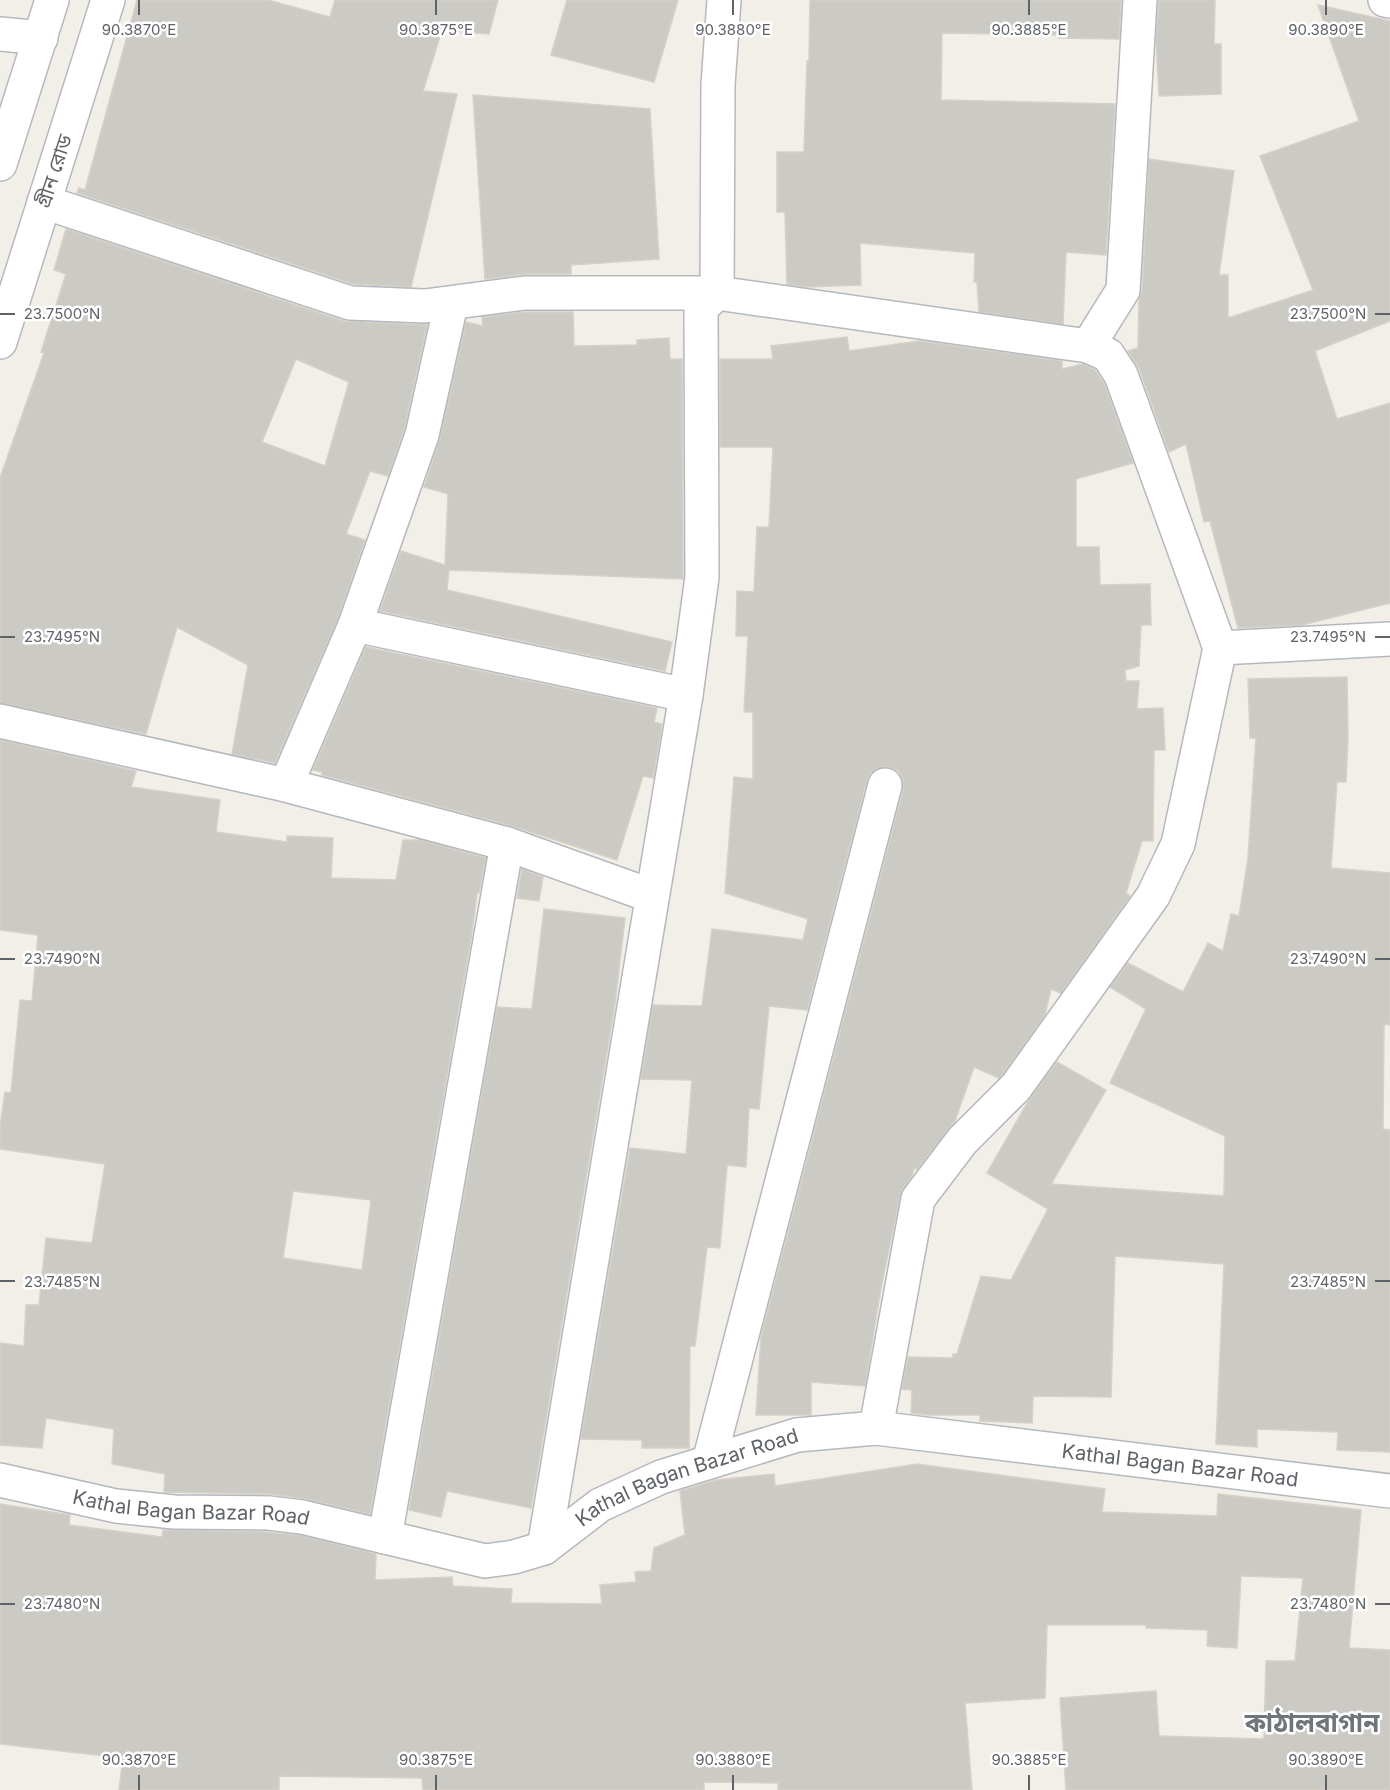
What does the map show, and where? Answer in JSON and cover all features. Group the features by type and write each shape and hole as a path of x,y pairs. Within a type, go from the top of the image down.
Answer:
{"street":[{"path":"0,164 52,0"},
{"name":"গ্রীন রোড","path":"0,342 108,0"},
{"path":"544,1548 686,694 702,577 701,308 717,293 718,85 724,0"},
{"path":"1088,346 1123,290 1140,0"},
{"path":"1385,0 1390,1"},
{"path":"0,34 41,38"},
{"path":"44,202 350,303 425,306 525,294 717,293 1088,346 1108,355 1121,375 1220,648 1178,844 1153,896 1016,1087 962,1142 918,1199 876,1428"},
{"path":"286,785 355,625 422,435 451,304"},
{"path":"355,625 686,694"},
{"path":"1220,648 1390,639"},
{"path":"0,721 286,785 507,844 652,896"},
{"path":"710,1462 885,786"},
{"path":"385,1537 507,844"},
{"name":"Kathal Bagan Bazar Road","path":"0,1480 116,1506 174,1512 291,1516 484,1561 514,1557 544,1548 600,1505 661,1477 797,1435 876,1428 1390,1491"}],"building":[{"path":"137,0 268,0 330,17 335,0 498,0 489,34 462,32 443,27 423,91 457,94 411,287 353,284 77,193 79,188 85,190"},
{"path":"567,0 678,0 654,82 551,55"},
{"path":"810,0 1121,0 1119,39 1058,38 1059,35 942,33 941,100 1115,104 1106,255 1066,252 1063,324 979,312 977,282 974,282 975,253 860,243 861,285 805,287 787,284 785,212 777,212 777,152 804,152"},
{"path":"1159,0 1215,0 1214,44 1221,44 1221,94 1159,96 1156,40"},
{"path":"1318,5 1390,21 1390,321 1315,351 1337,419 1390,403 1390,603 1302,625 1238,628 1210,521 1204,522 1186,444 1169,452 1139,368 1128,351 1138,348 1149,159 1234,171 1219,275 1228,275 1228,318 1313,290 1260,156 1359,121"},
{"path":"473,95 650,109 659,259 571,265 571,274 525,274 485,279"},
{"path":"66,229 344,321 427,325 404,430 388,476 370,471 346,534 365,540 338,618 275,763 232,754 248,665 177,627 146,734 0,703 0,478 44,353 41,352 66,274 54,270","holes":["296,359 349,382 325,466 262,442"]},
{"path":"526,312 573,312 574,346 637,345 637,340 669,338 670,359 682,359 683,579 449,570 447,590 672,642 665,671 380,611 401,551 445,565 448,494 424,487 440,439 466,322 483,326 482,317"},
{"path":"847,337 849,351 919,341 1062,361 1062,369 1083,364 1095,370 1104,383 1133,463 1076,479 1076,547 1099,547 1100,585 1150,584 1151,625 1141,625 1139,666 1125,670 1126,681 1139,681 1137,709 1163,708 1165,750 1154,750 1153,841 1142,841 1126,893 1130,896 1061,993 1051,989 1045,1015 1002,1075 999,1078 974,1067 955,1121 917,1169 914,1168 912,1176 903,1188 881,1288 865,1386 811,1382 811,1415 756,1415 761,1337 903,790 903,779 898,771 890,767 881,767 871,772 807,1010 769,1006 759,1109 749,1108 746,1167 727,1165 720,1248 707,1247 695,1346 690,1346 689,1448 642,1448 642,1440 581,1439 630,1148 686,1154 692,1080 641,1079 653,1005 702,1006 712,929 803,940 808,919 725,893 734,777 753,779 753,712 744,712 748,636 736,636 737,591 754,592 757,527 769,527 773,447 720,447 720,359 773,359 771,346"},
{"path":"366,647 657,708 654,722 662,724 653,778 643,776 617,860 512,826 322,775 322,772 313,770"},
{"path":"1347,677 1346,782 1337,782 1331,868 1390,873 1390,1025 1384,1024 1383,1129 1390,1130 1390,1452 1337,1450 1338,1432 1257,1429 1257,1447 1216,1444 1224,1264 1115,1256 1111,1397 1033,1396 1032,1423 980,1421 980,1415 911,1413 912,1390 902,1389 908,1357 953,1358 953,1354 957,1354 981,1276 1011,1280 1048,1209 987,1173 1029,1100 1057,1062 1106,1090 1051,1184 1224,1196 1225,1136 1110,1083 1146,1009 1110,987 1128,963 1183,992 1208,943 1223,951 1231,914 1239,916 1248,858 1256,738 1250,738 1248,679"},
{"path":"0,740 136,771 131,787 220,800 216,832 287,842 287,836 333,838 331,878 396,880 403,840 420,840 486,858 479,893 477,893 472,933 370,1514 306,1499 271,1494 164,1492 165,1474 112,1464 114,1429 46,1418 42,1448 0,1445 0,1343 24,1346 26,1305 39,1305 46,1238 92,1243 105,1164 0,1149 0,1126 5,1092 11,1093 20,1000 32,1001 38,935 0,930","holes":["293,1191 371,1200 362,1270 283,1258"]},
{"path":"522,869 543,877 539,901 517,898"},
{"path":"544,909 625,918 615,1004 536,1479 531,1508 447,1491 441,1517 409,1510 497,1007 532,1009"},
{"path":"917,1464 1105,1489 1102,1512 1217,1516 1218,1494 1361,1510 1349,1648 1390,1650 1390,1790 1066,1790 1060,1698 1156,1691 1159,1736 1264,1739 1266,1661 1295,1661 1303,1578 1241,1576 1237,1648 1207,1646 1208,1630 1146,1628 1146,1625 1047,1625 1045,1698 965,1703 972,1790 778,1790 778,1783 704,1782 704,1790 423,1790 422,1778 279,1776 279,1790 119,1790 123,1758 0,1744 0,1504 70,1515 69,1525 162,1537 163,1530 268,1532 299,1535 376,1554 375,1580 452,1577 453,1586 512,1589 511,1603 602,1604 600,1585 636,1582 635,1572 651,1571 654,1548 685,1535 680,1491 716,1480 774,1474 775,1486"}],"district":[{"name":"কাঠালবাগান","path":"1312,1722"}]}
